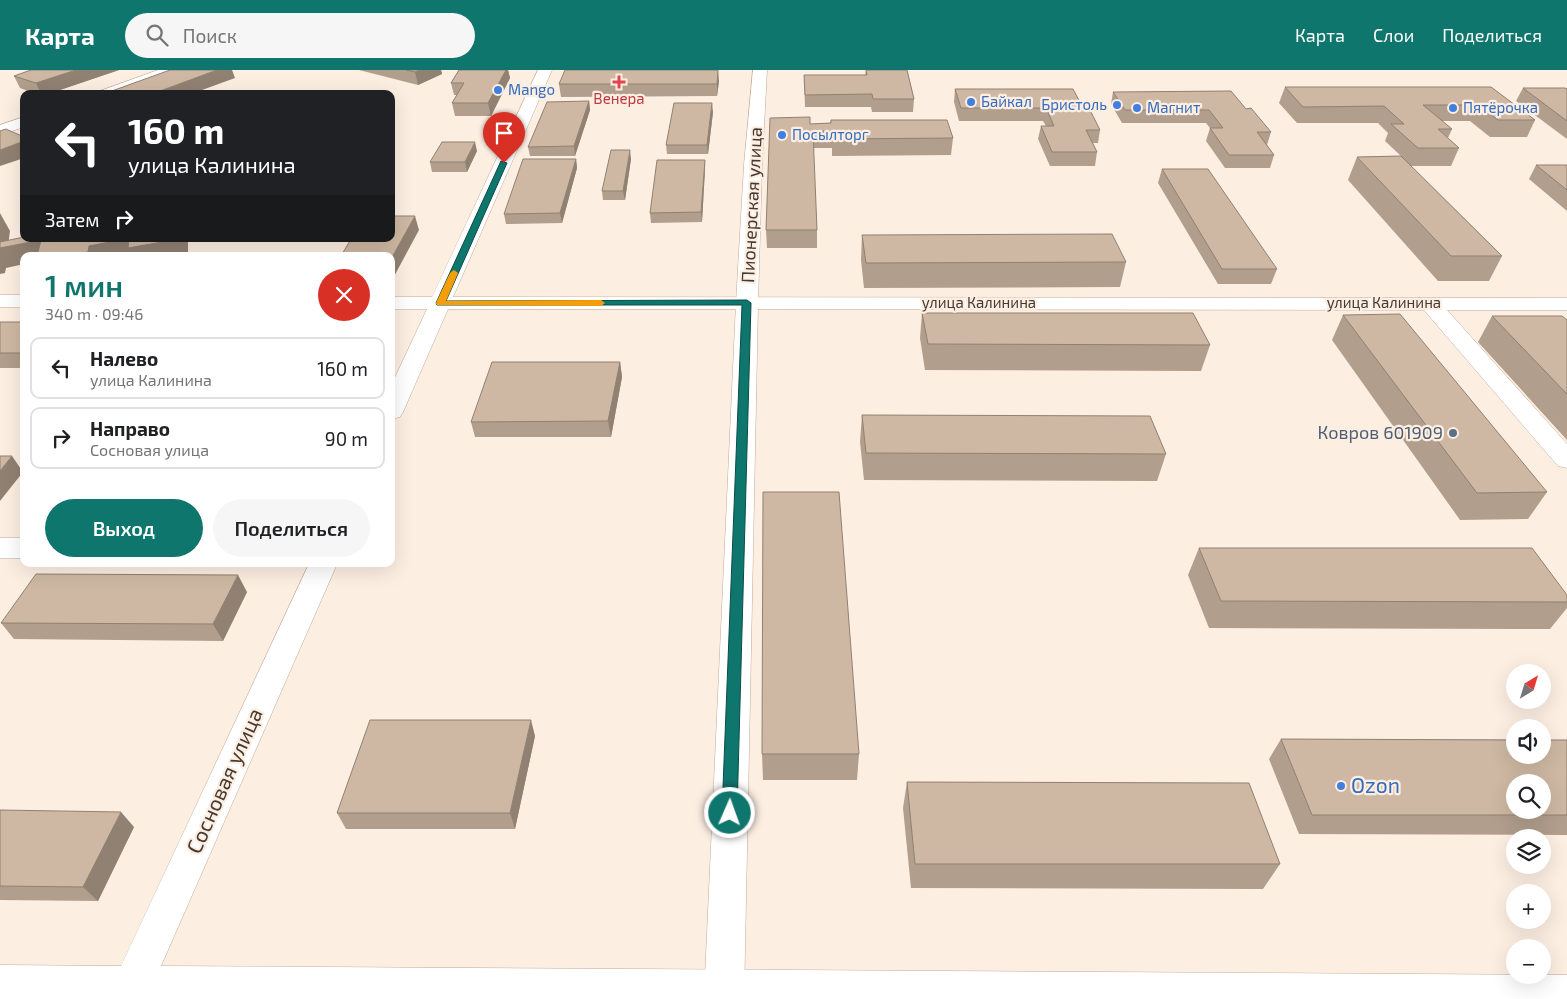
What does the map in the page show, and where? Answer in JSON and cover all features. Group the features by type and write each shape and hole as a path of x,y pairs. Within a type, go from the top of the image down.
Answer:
{"street":[{"path":"115,90 172,70"},
{"path":"395,403 545,70"},
{"name":"Пионерская улица","path":"724,994 747,303 753,165 760,70"},
{"path":"0,130 20,123"},
{"path":"0,301 20,301"},
{"name":"улица Калинина","path":"395,303 1567,304"},
{"path":"1429,303 1567,460"},
{"path":"0,548 20,548"},
{"name":"Сосновая улица","path":"130,992 322,567"},
{"path":"0,984 130,992 1567,995"}],"building":[{"path":"31,70 76,70 36,83 14,76"},
{"path":"170,70 217,70 163,90 115,90"},
{"path":"459,70 506,70 488,103 452,103 464,83 451,83"},
{"path":"565,70 718,70 717,84 559,84"},
{"path":"866,70 907,70 914,99 873,99 872,94 805,95 804,75 867,75"},
{"path":"1285,87 1491,87 1535,120 1498,120 1478,105 1423,105 1452,129 1438,129 1459,148 1418,148 1391,124 1404,124 1384,106 1303,107"},
{"path":"1523,88 1567,89 1567,121"},
{"path":"955,89 1073,89 1082,106 1088,106 1100,130 1086,130 1097,152 1052,152 1041,126 1054,126 1046,108 961,108"},
{"path":"1231,91 1246,109 1251,108 1271,132 1257,132 1274,155 1229,155 1210,128 1223,128 1209,110 1125,110 1113,92"},
{"path":"589,101 574,146 528,147 547,102"},
{"path":"674,103 712,103 707,145 666,145"},
{"path":"810,117 810,124 831,123 831,120 947,120 953,138 833,139 832,131 813,131 817,230 766,230 770,118"},
{"path":"6,129 20,135 20,142 0,150 0,131"},
{"path":"442,142 475,142 465,162 430,162"},
{"path":"611,150 630,150 623,191 602,191"},
{"path":"1401,156 1502,256 1451,256 1357,157"},
{"path":"523,159 576,159 560,213 504,214"},
{"path":"657,160 705,160 701,212 650,213"},
{"path":"1536,165 1567,165 1567,190"},
{"path":"1162,169 1208,169 1277,269 1222,269"},
{"path":"395,216 415,216 395,252 343,252 349,242 395,242"},
{"path":"1112,234 1126,262 866,263 862,235"},
{"path":"20,238 20,242 31,242 0,248 0,242"},
{"path":"40,242 110,242 89,246 88,252 38,252"},
{"path":"129,242 162,242 128,248"},
{"path":"922,313 1193,313 1210,345 928,344"},
{"path":"1400,314 1547,492 1477,493 1343,315"},
{"path":"1492,316 1562,316 1567,320 1567,394"},
{"path":"0,322 20,322 20,353 0,353"},
{"path":"492,362 620,362 608,421 471,422"},
{"path":"862,415 1150,416 1166,454 866,453"},
{"path":"0,456 12,456 0,471"},
{"path":"763,492 839,492 859,754 762,754"},
{"path":"1199,548 1532,548 1567,595 1567,602 1221,601"},
{"path":"36,574 238,575 213,624 1,623"},
{"path":"370,720 531,720 510,813 337,813"},
{"path":"1281,739 1506,740 1506,764 1551,764 1551,740 1567,740 1567,815 1551,815 1551,774 1506,774 1506,815 1312,815"},
{"path":"907,782 1249,783 1280,864 915,864"},
{"path":"0,810 121,812 83,887 0,886"}],"slow traffic":[{"path":"454,273 440,303 601,303"}],"place":[{"name":"Венера","path":"619,82"},
{"name":"Mango","path":"498,90"},
{"name":"Байкал","path":"971,102"},
{"name":"Бристоль","path":"1117,105"},
{"name":"Магнит","path":"1137,108"},
{"name":"Пятёрочка","path":"1453,108"},
{"name":"Посылторг","path":"782,135"},
{"name":"Ковров 601909","path":"1453,433"},
{"name":"Ozon","path":"1341,786"}],"route":[{"path":"504,163 440,303 747,303 730,813"}]}
